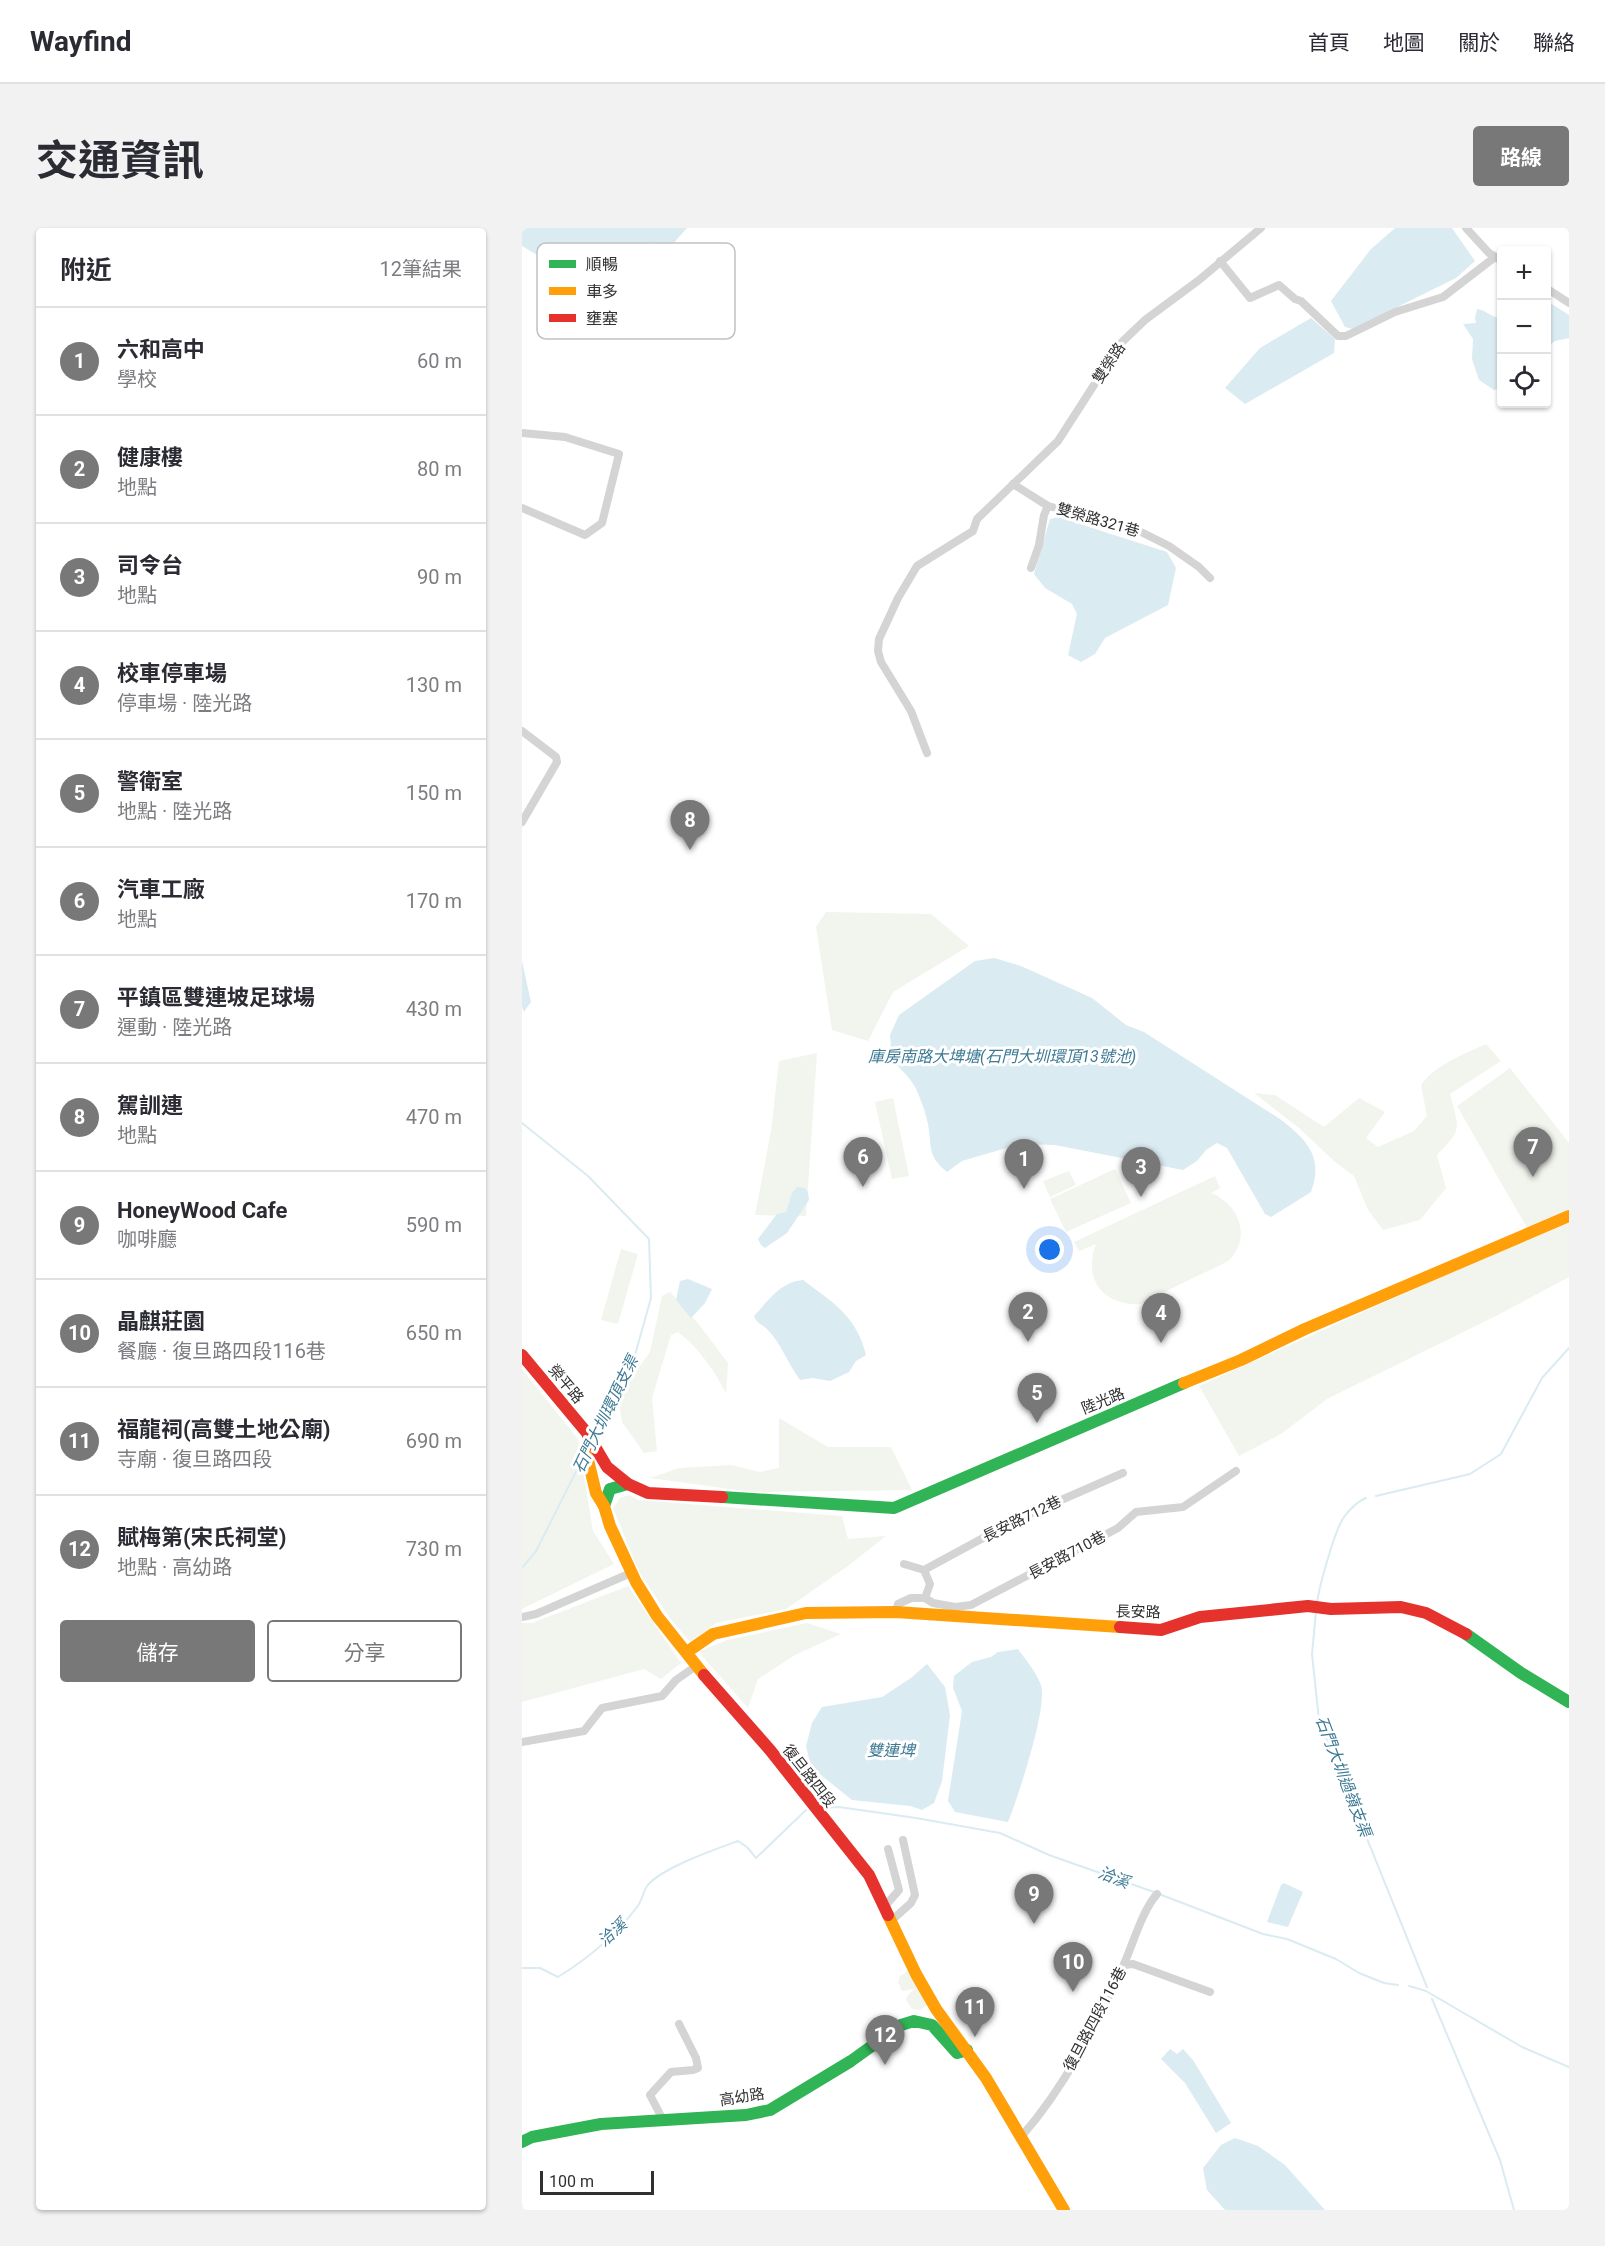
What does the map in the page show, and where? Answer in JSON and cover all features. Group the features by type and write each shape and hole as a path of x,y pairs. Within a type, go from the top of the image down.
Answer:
{"street":[{"name":"雙榮路","path":"927,753 911,711 881,662 878,651 879,639 898,598 917,566 973,531 977,519 1058,441 1121,343 1145,320 1261,228"},
{"path":"1466,228 1497,258"},
{"path":"1220,261 1250,298 1279,285 1295,299 1301,301 1338,336 1346,336 1395,312 1443,297 1497,260"},
{"path":"1551,291 1569,303"},
{"path":"522,433 565,437 619,454 602,522 585,535 522,508"},
{"name":"雙榮路321巷","path":"1013,484 1048,506 1135,529 1169,546 1199,567 1210,578"},
{"path":"1031,568 1039,546 1044,515 1048,506"},
{"path":"522,731 556,757 557,762 522,822"},
{"name":"陸光路","path":"628,1484 648,1492 894,1508 1569,1216"},
{"name":"榮平路","path":"522,1355 587,1433 607,1467 628,1484"},
{"name":"復旦路四段","path":"587,1433 588,1460 596,1493 604,1506 610,1526 631,1572 657,1616 696,1666 770,1750 869,1875 916,1974 936,2009 967,2050 1064,2210"},
{"name":"長安路710巷","path":"925,1598 933,1603 955,1607 971,1605 1118,1528 1136,1512 1183,1507 1236,1471"},
{"name":"長安路712巷","path":"924,1569 1020,1518 1123,1473"},
{"path":"604,1506 610,1489 628,1484"},
{"path":"896,1612 898,1604 911,1598 925,1598 930,1584 924,1569 904,1564"},
{"path":"522,1617 536,1614 631,1572"},
{"name":"長安路","path":"687,1652 713,1634 806,1613 896,1612 1161,1630 1200,1617 1308,1606 1401,1607 1426,1613 1465,1634 1521,1673 1569,1702"},
{"path":"522,1742 584,1731 603,1708 662,1696 676,1680 696,1666"},
{"path":"891,1920 911,1903 915,1895 903,1840"},
{"path":"885,1906 899,1890 888,1849"},
{"name":"復旦路四段116巷","path":"1021,2137 1041,2114 1076,2057 1124,1965 1157,1894"},
{"path":"1124,1965 1133,1964 1210,1992"},
{"name":"高幼路","path":"522,2142 532,2137 601,2124 746,2115 770,2110 851,2061 901,2025 914,2021 926,2022 937,2029 957,2053 967,2050"},
{"path":"663,2120 650,2095 671,2072 698,2068 696,2058 679,2024"}],"shaded area":[{"path":"826,912 931,914 969,946 893,992 868,1041 832,1030 816,927"},
{"path":"1486,1044 1501,1061 1450,1094 1457,1128 1437,1155 1446,1188 1420,1220 1383,1230 1368,1210 1354,1176 1334,1161 1299,1128 1254,1093 1275,1095 1324,1127 1359,1098 1385,1112 1366,1138 1378,1147 1414,1131 1427,1116 1421,1085 1434,1071"},
{"path":"817,1053 806,1216 755,1215 771,1131 779,1061"},
{"path":"1510,1068 1569,1143 1569,1211 1527,1228 1457,1106"},
{"path":"893,1098 909,1176 892,1179 875,1102"},
{"path":"1115,1169 1131,1203 1066,1232 1050,1199"},
{"path":"1069,1171 1076,1185 1050,1197 1043,1181"},
{"path":"1215,1176 1220,1188 1211,1193 1235,1212 1241,1230 1237,1250 1230,1259 1140,1304 1117,1301 1102,1291 1097,1285 1092,1270 1096,1244 1079,1251 1074,1242"},
{"path":"1569,1223 1569,1277 1498,1315 1327,1399 1281,1434 1239,1456 1199,1386 1421,1286"},
{"path":"621,1249 638,1254 618,1324 601,1320"},
{"path":"670,1292 697,1322 728,1363 726,1393 711,1368 693,1345 678,1332 671,1335 652,1398 657,1451 644,1453 622,1422 618,1397 650,1352 662,1296"},
{"path":"522,1369 578,1439 593,1531 614,1564 522,1609"},
{"path":"779,1418 828,1447 891,1447 912,1490 752,1492 650,1478 679,1468 731,1465 760,1472 779,1468"},
{"path":"629,1495 638,1500 842,1516 848,1539 886,1536 848,1566 786,1609 716,1623 691,1643 672,1621 639,1572 613,1508 620,1498"},
{"path":"628,1586 681,1663 661,1679 644,1669 522,1702 522,1623 532,1623"},
{"path":"807,1623 841,1634 795,1655 758,1679 748,1708 700,1651 727,1640"},
{"path":"909,1970 928,2005 919,2010 912,2009 906,2000 914,1989 902,1991 898,1982 900,1976"}],"water":[{"path":"522,228 687,228 674,243 537,243 537,255 522,246"},
{"path":"1395,228 1452,228 1475,261 1456,278 1353,329 1345,327 1331,301 1371,249"},
{"path":"1551,304 1569,315 1569,338 1551,344"},
{"path":"1477,309 1497,317 1497,389 1494,390 1479,380 1472,359 1473,339 1463,324 1476,323"},
{"path":"1311,318 1335,339 1334,353 1245,404 1225,388 1260,348"},
{"path":"1058,517 1167,552 1176,568 1168,605 1105,638 1095,654 1081,662 1068,655 1077,614 1072,604 1045,588 1034,574 1050,519"},
{"name":"庫房南路大埤塘(石門大圳環頂13號池)","path":"994,958 1021,966 1092,998 1126,1025 1144,1032 1280,1119 1298,1134 1311,1150 1315,1180 1311,1192 1271,1217 1265,1214 1227,1148 1217,1143 1183,1170 1055,1145 1020,1144 962,1161 947,1172 935,1160 926,1116 916,1089 892,1059 890,1035 899,1015 975,961"},
{"path":"522,961 531,1002 524,1012 522,1007"},
{"path":"797,1187 805,1188 809,1200 787,1233 765,1248 758,1239 777,1214 786,1212 792,1193"},
{"path":"688,1279 712,1289 705,1303 691,1318 676,1300 680,1281"},
{"path":"803,1280 833,1303 850,1320 862,1341 866,1355 856,1361 849,1372 830,1381 813,1378 800,1380 773,1336 754,1316 781,1288"},
{"name":"雙連埤","path":"1018,1649 1039,1680 1042,1696 1031,1752 1008,1822 955,1812 948,1801 962,1711 953,1688 954,1676 972,1662 991,1657 998,1652"},
{"name":"雙連埤","path":"927,1664 945,1687 950,1715 942,1781 934,1803 922,1810 910,1806 852,1800 811,1767 806,1746 812,1723 822,1707 882,1697 911,1678"},
{"path":"1284,1883 1303,1892 1288,1927 1267,1922 1281,1885"},
{"path":"1170,2049 1177,2054 1183,2049 1193,2060 1231,2123 1216,2133 1185,2083 1161,2059"},
{"path":"1235,2138 1258,2146 1285,2165 1325,2210 1225,2210 1207,2190 1203,2168 1221,2145"}],"waterway":[{"name":"石門大圳環頂支渠","path":"522,1123 588,1176 649,1239 651,1298 633,1362 594,1437"},
{"name":"石門大圳過嶺支渠","path":"1376,1496 1470,1474 1501,1454 1542,1378 1569,1348"},
{"name":"石門大圳環頂支渠","path":"522,1568 536,1551 583,1458"},
{"name":"石門大圳過嶺支渠","path":"1317,1603 1328,1558 1340,1523 1351,1509 1366,1498"},
{"name":"石門大圳過嶺支渠","path":"1316,1612 1312,1654 1319,1720 1427,1987"},
{"name":"洽溪","path":"822,1808 839,1807 1000,1833 1049,1855 1154,1892"},
{"name":"洽溪","path":"522,1968 540,1968 558,1977 611,1936 639,1905 647,1886 664,1872 738,1841 747,1847 756,1858 806,1810"},
{"name":"洽溪","path":"1159,1894 1263,1934 1287,1939 1336,1959 1359,1973 1384,1983 1398,1985"},
{"name":"洽溪","path":"1409,1986 1426,1991 1522,2047 1569,2067"},
{"name":"石門大圳過嶺支渠","path":"1432,1999 1500,2160 1514,2210"}],"traffic: fast":[{"path":"722,1497 894,1508 1184,1383"},
{"path":"604,1506 610,1489 628,1484"},
{"path":"1466,1634 1521,1673 1569,1702"},
{"path":"522,2142 532,2137 601,2124 746,2115 770,2110 851,2061 901,2025 914,2021 932,2025 957,2053 967,2050"}],"traffic: slow":[{"path":"1184,1383 1569,1216"},
{"path":"588,1436 588,1460 596,1493 604,1506 610,1526 636,1582 657,1616 704,1675"},
{"path":"687,1652 713,1634 806,1613 896,1612 1120,1627"},
{"path":"888,1915 916,1974 936,2009 986,2078 1064,2210"}],"traffic: jam":[{"path":"522,1355 587,1433 607,1467 628,1484 648,1493 722,1497"},
{"path":"1120,1627 1161,1630 1200,1617 1308,1606 1331,1609 1401,1607 1426,1613 1466,1634"},
{"path":"704,1675 770,1750 869,1875 888,1915"}],"place":[{"name":"駕訓連","path":"690,850"},
{"name":"平鎮區雙連坡足球場","path":"1533,1177"},
{"name":"汽車工廠","path":"863,1187"},
{"name":"六和高中","path":"1024,1189"},
{"name":"司令台","path":"1141,1197"},
{"name":"健康樓","path":"1028,1342"},
{"name":"校車停車場","path":"1161,1343"},
{"name":"警衛室","path":"1037,1423"},
{"name":"HoneyWood Cafe","path":"1034,1924"},
{"name":"晶麒莊園","path":"1073,1992"},
{"name":"福龍祠(高雙土地公廟)","path":"975,2037"},
{"name":"賦梅第(宋氏祠堂)","path":"885,2065"}]}
